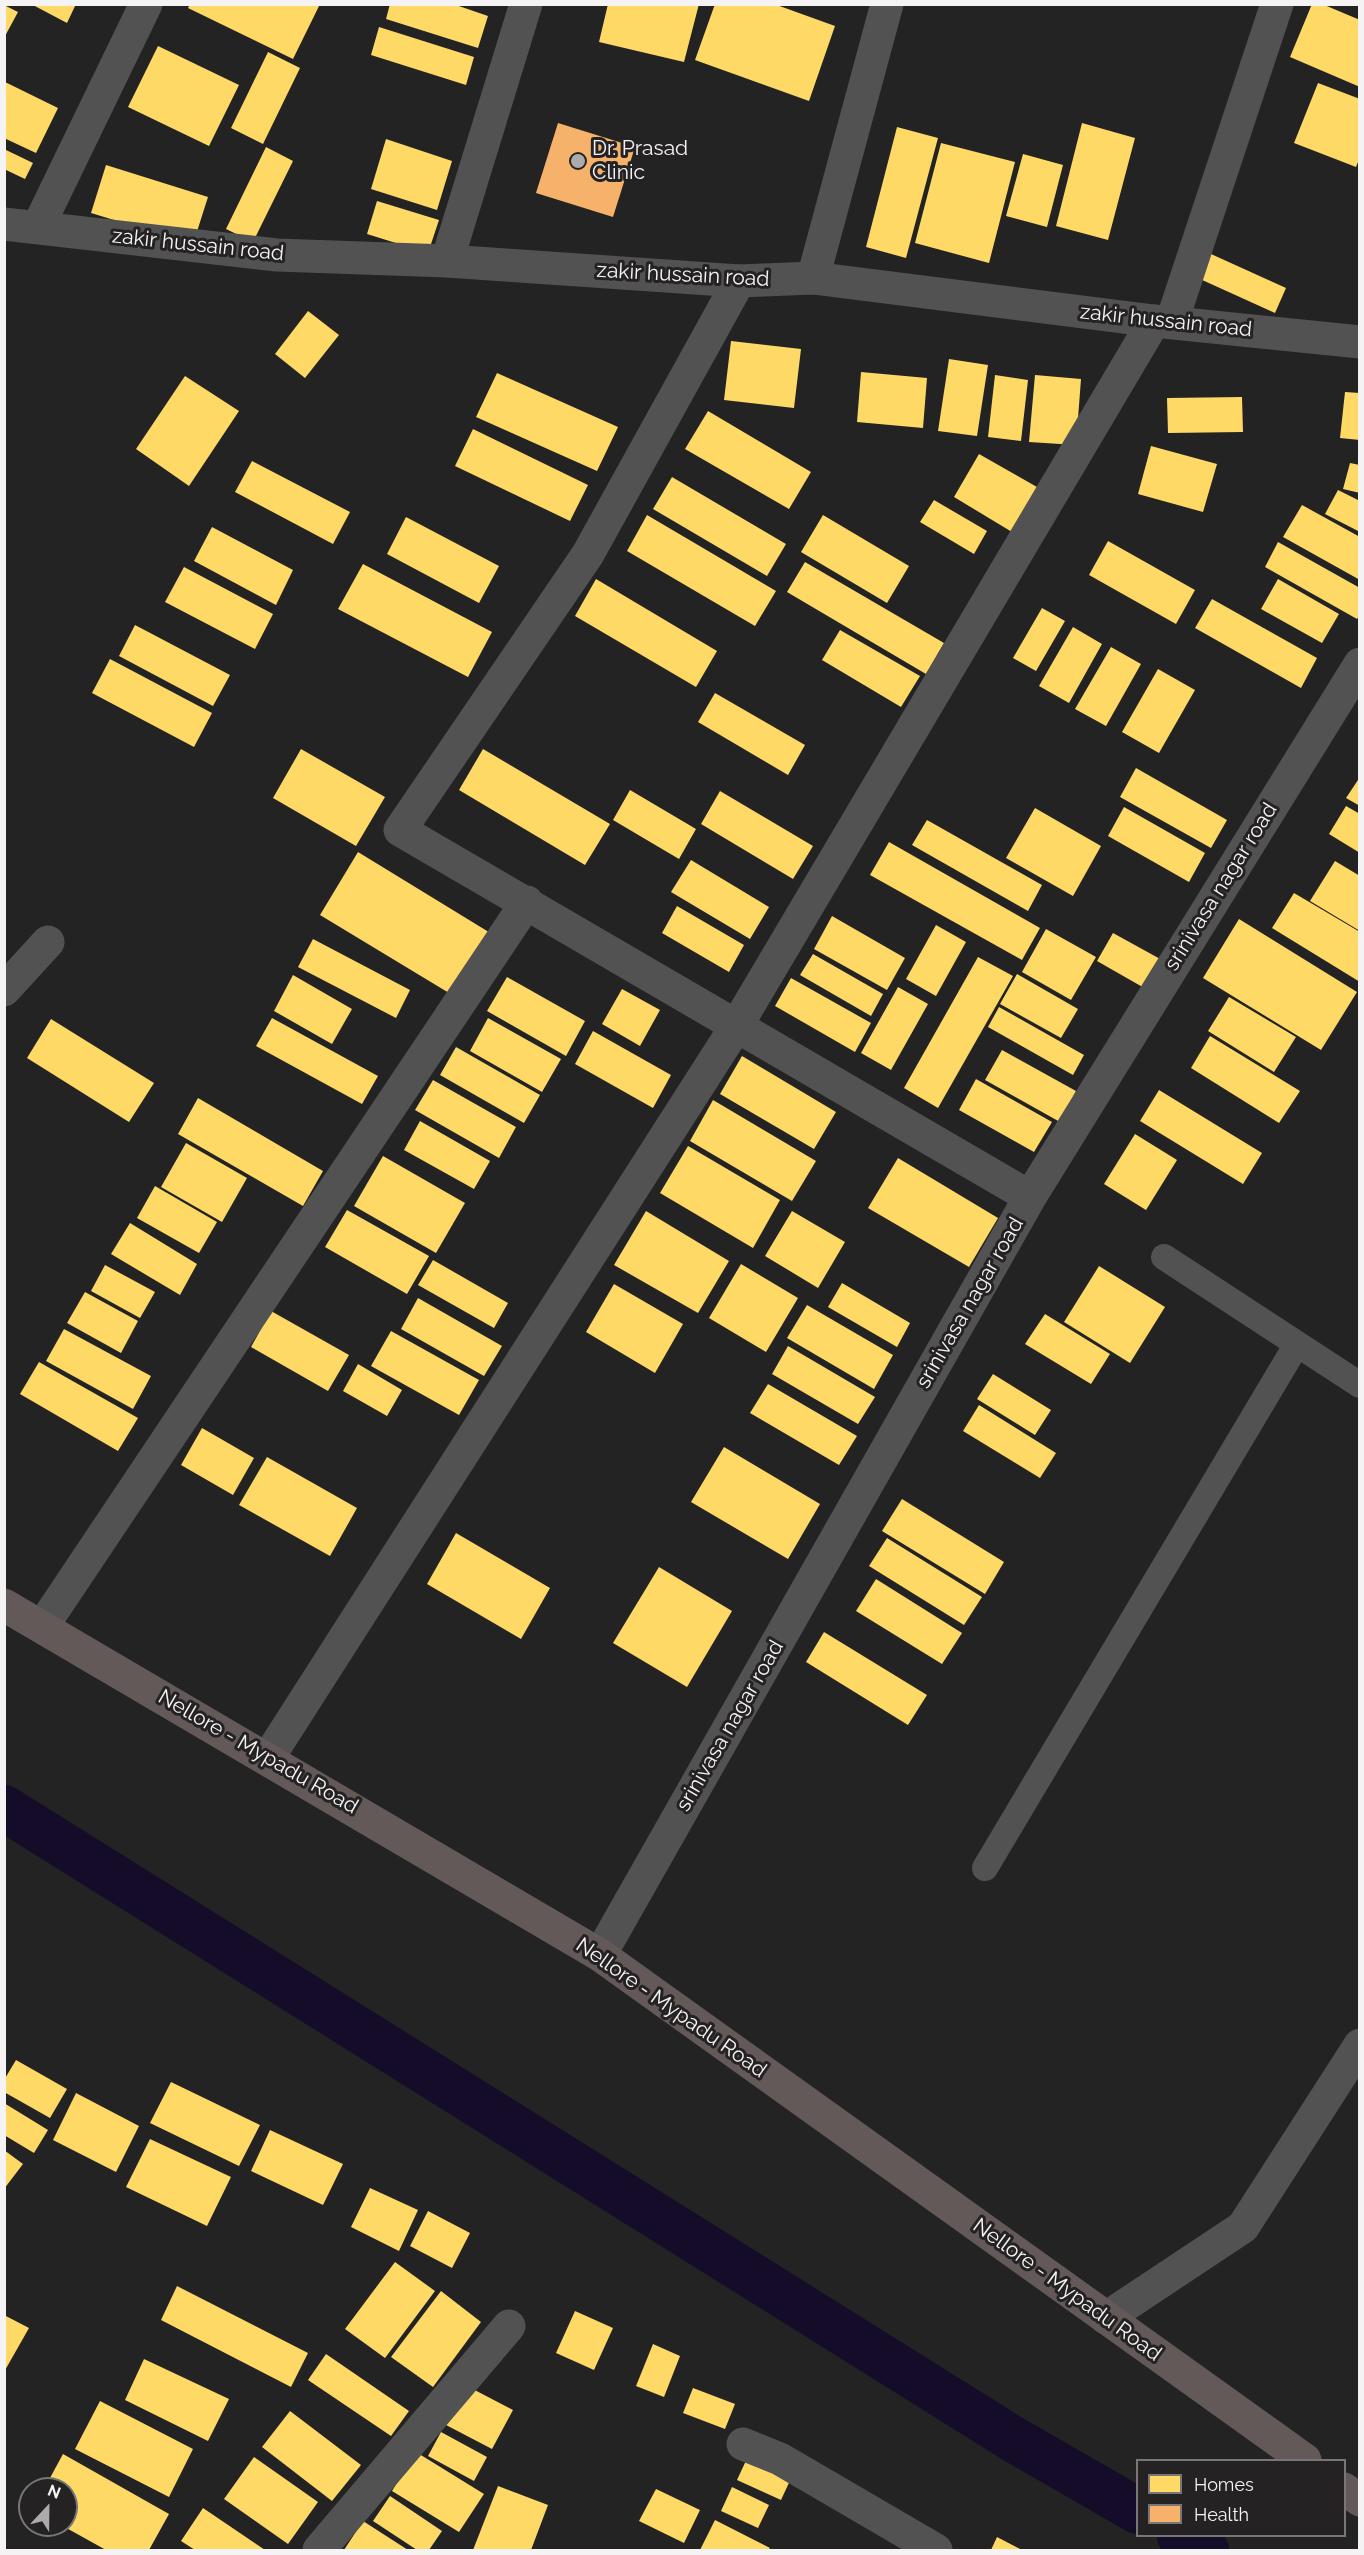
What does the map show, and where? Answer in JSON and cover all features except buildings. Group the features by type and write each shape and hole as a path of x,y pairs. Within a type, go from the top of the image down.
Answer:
{"main road":[{"name":"Nellore - Mypadu Road","path":"4,1605 600,1955 1304,2459"},
{"path":"1346,2490 1359,2500"}],"street":[{"path":"38,226 146,4"},
{"path":"447,261 526,4"},
{"path":"813,278 887,4"},
{"path":"268,1758 737,1025 1163,321 1278,4"},
{"name":"zakir hussain road","path":"4,224 38,226 277,255 447,261 739,281 813,278 1163,321 1359,342"},
{"path":"739,281 588,554 400,830 1030,1197"},
{"name":"srinivasa nagar road","path":"600,1955 1030,1197 1359,664"},
{"path":"42,1627 527,902"},
{"path":"4,990 48,942"},
{"path":"1106,2318 1243,2227 1359,2044"},
{"path":"319,2550 509,2326"},
{"path":"743,2444 780,2458 936,2550"}],"lane":[{"path":"1164,1257 1359,1385"},
{"path":"984,1868 1297,1344"}],"waterway":[{"path":"4,1808 1013,2439 1136,2510"},
{"path":"1182,2537 1206,2550"}],"place":[{"name":"Dr. Prasad Clinic","path":"578,161"}]}
